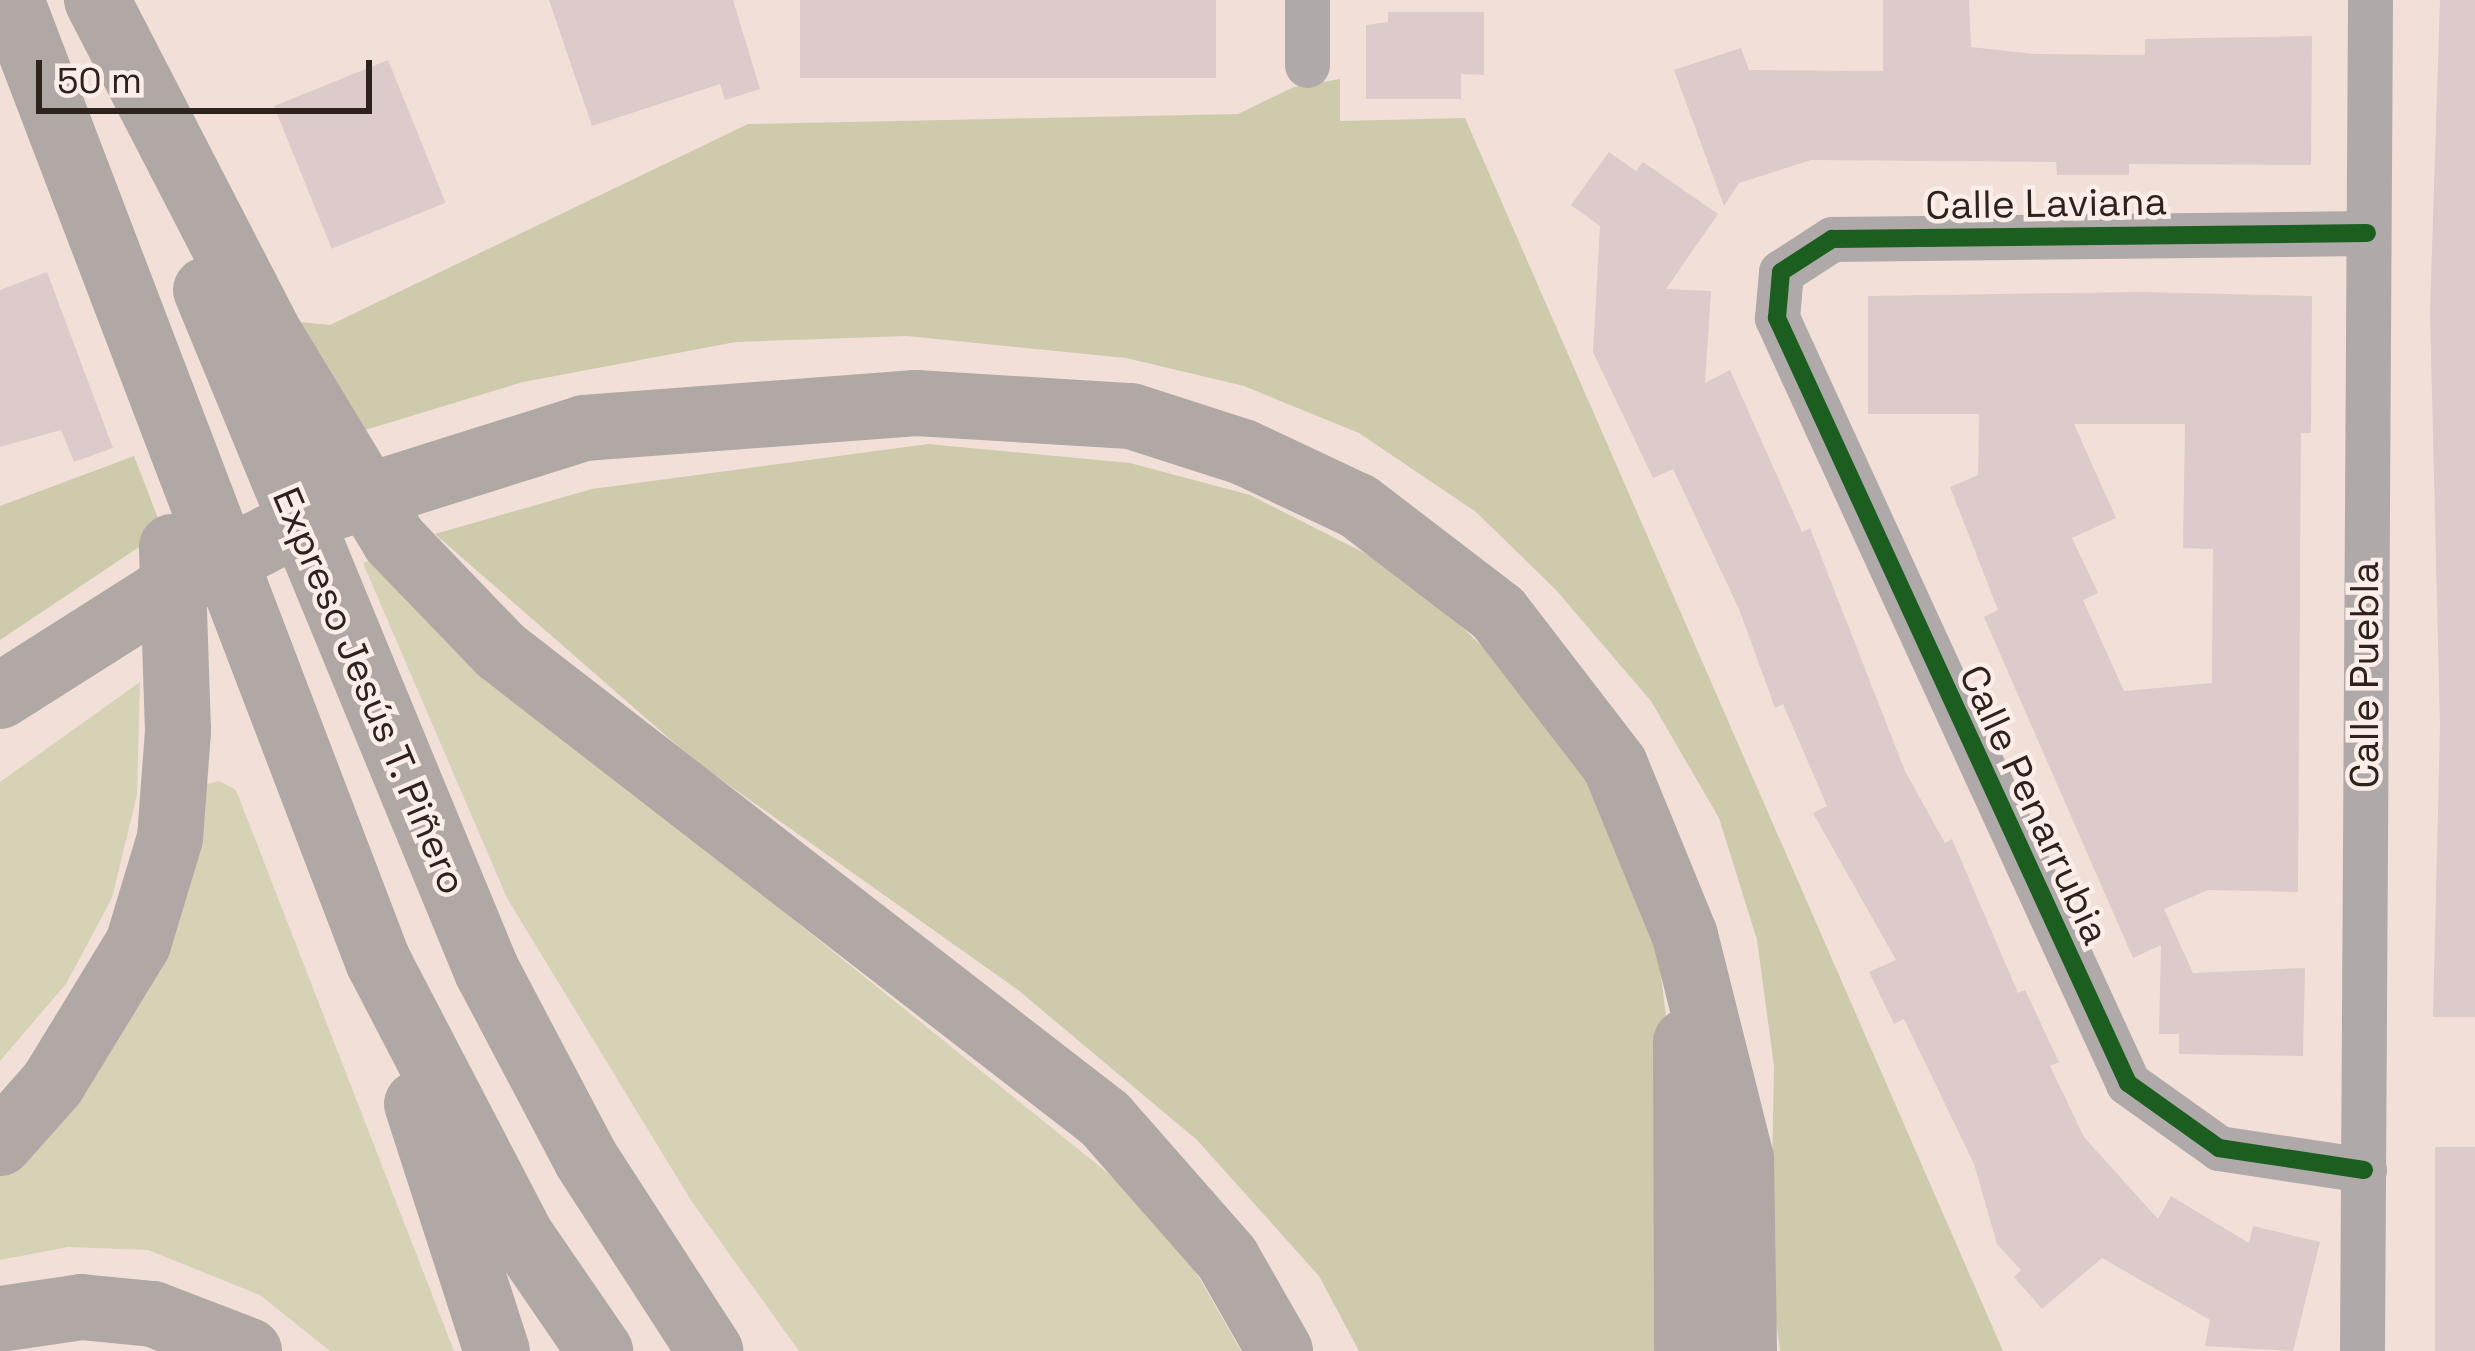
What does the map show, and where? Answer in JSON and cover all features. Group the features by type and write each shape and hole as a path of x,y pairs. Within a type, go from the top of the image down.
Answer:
{"highway":[{"path":"11,0 166,418 378,961 497,1351"},
{"path":"94,0 267,330 394,540 501,651 1105,1119 1227,1258 1280,1351"},
{"name":"Expreso Jesús T. Piñero","path":"94,0 487,971 586,1159 710,1351"},
{"path":"0,696 159,595 324,510 584,428 916,403 1131,416 1244,452 1358,506 1498,613 1615,765 1685,937 1741,1159 1744,1351"},
{"path":"0,1143 53,1083 138,944 170,838 178,731 166,418"},
{"path":"1685,937 1687,1351"},
{"path":"378,961 521,1236 600,1351"},
{"path":"0,1319 81,1306 153,1314 249,1351"}],"street":[{"path":"1307,0 1307,65"},
{"name":"Calle Puebla","path":"2362,1351 2370,0"},
{"name":"Calle Laviana","path":"1777,318 1781,272 1832,239 2367,233"},
{"name":"Calle Penarrubia","path":"1777,318 2128,1083 2219,1148 2364,1170"}],"shaded area":[{"path":"1340,79 1340,121 1465,118 2003,1351 1780,1351 1770,1275 1774,1066 1757,940 1719,818 1651,701 1556,590 1476,512 1359,433 1244,386 1126,358 907,336 736,342 523,382 365,430 300,322 330,325 748,124 1238,114 1294,87"},
{"path":"928,444 1130,463 1250,495 1406,574 1545,706 1651,897 1666,1016 1667,1351 1359,1351 1319,1276 1197,1140 1018,990 695,761 435,534 592,489"},
{"path":"134,456 163,531 0,640 0,506"},
{"path":"385,554 675,824 1166,1220 1241,1351 799,1351 692,1202 507,898 363,563"},
{"path":"140,682 137,795 112,898 66,984 0,1061 0,782"},
{"path":"219,781 236,790 454,1351 330,1351 260,1295 148,1250 68,1247 0,1260 0,1163 203,785"}],"building":[{"path":"549,0 733,0 760,89 725,100 720,84 592,126"},
{"path":"800,0 1216,0 1216,78 800,78"},
{"path":"1883,0 1969,0 1971,47 2034,54 2145,55 2145,39 2312,36 2311,165 2129,164 2129,175 2057,175 2056,162 1811,160 1739,183 1724,206 1674,70 1741,48 1749,70 1883,71"},
{"path":"2440,0 2475,0 2475,1017 2433,1017 2440,726 2430,312"},
{"path":"1388,12 1484,12 1484,75 1461,74 1461,99 1366,99 1366,25 1388,22"},
{"path":"388,60 446,203 332,249 274,106"},
{"path":"1609,152 1636,171 1643,162 1718,214 1666,289 1711,291 1705,383 1730,370 1802,532 1810,528 1905,771 1945,843 1952,839 2018,993 2025,990 2059,1062 2050,1066 2084,1137 2158,1219 2171,1196 2249,1243 2253,1226 2320,1242 2293,1351 2205,1346 2210,1320 2102,1258 2042,1309 2014,1277 2021,1270 1997,1244 1974,1164 1904,1019 1894,1024 1869,972 1896,960 1813,813 1827,806 1783,704 1775,708 1739,609 1673,469 1653,478 1593,352 1600,226 1571,205"},
{"path":"47,272 113,448 74,462 61,430 0,447 0,290"},
{"path":"2142,292 2312,296 2311,433 2301,433 2298,892 2208,890 2164,909 2193,973 2305,968 2303,1056 2179,1054 2179,1034 2159,1034 2161,945 2133,958 1984,617 1998,610 1950,487 1978,475 1979,414 1868,414 1868,296","holes":["2074,424 2185,424 2183,548 2213,549 2212,683 2124,691 2083,600 2098,593 2072,538 2116,518"]},
{"path":"2435,1147 2475,1147 2475,1351 2435,1351"}],"cycle path":[{"path":"2364,1170 2219,1148 2128,1083 1777,318 1781,272 1832,239 2367,233"}]}
